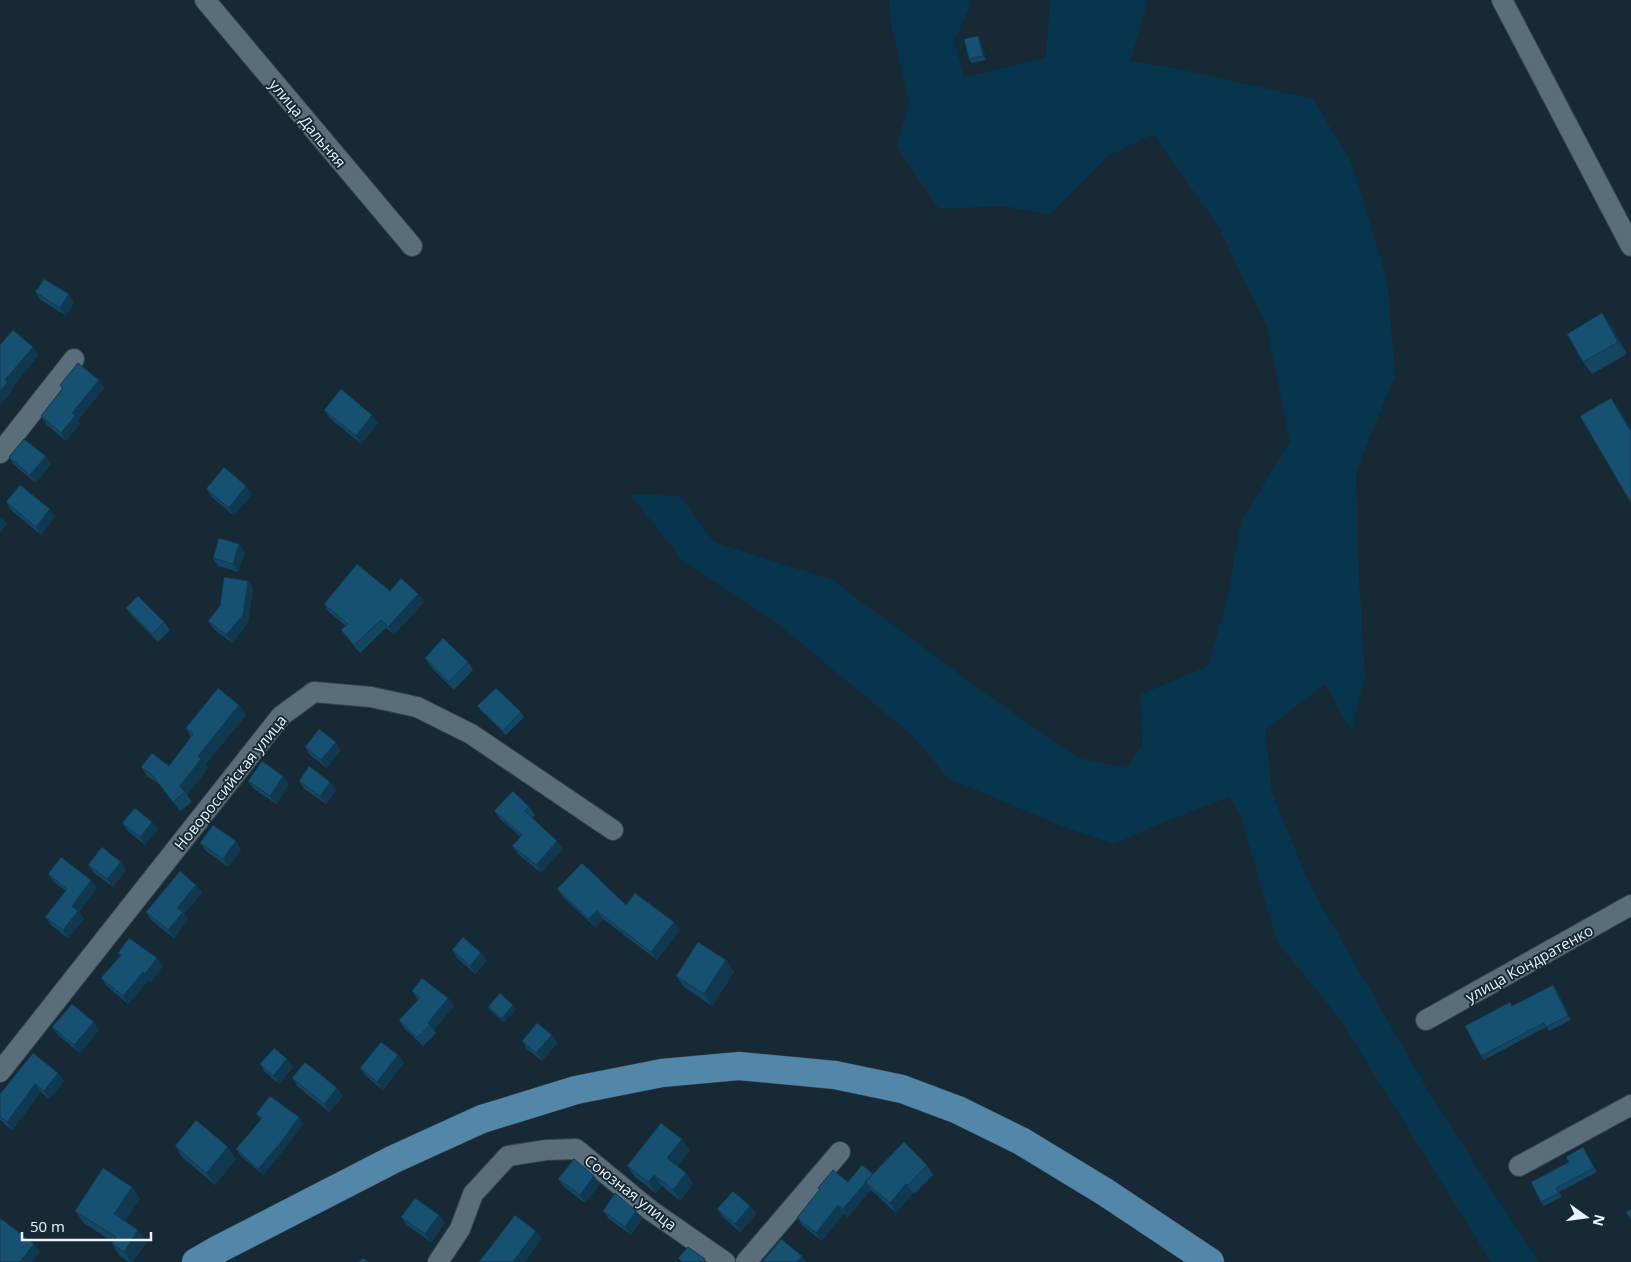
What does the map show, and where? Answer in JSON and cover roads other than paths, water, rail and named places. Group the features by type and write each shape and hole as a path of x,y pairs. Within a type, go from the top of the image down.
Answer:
{"main road":[{"path":"196,1262 394,1159 482,1119 576,1090 662,1073 740,1066 835,1075 902,1089 958,1110 1021,1141 1105,1192 1210,1262"}],"street":[{"name":"улица Дальняя","path":"205,0 412,246"},
{"path":"1502,0 1631,246"},
{"path":"0,453 74,359"},
{"name":"Новороссийская улица","path":"0,1072 281,716 314,692 371,697 417,707 471,734 613,830"},
{"name":"улица Кондратенко","path":"1426,1020 1631,905"},
{"path":"1519,1166 1631,1105"},
{"name":"Союзная улица","path":"438,1262 460,1228 473,1194 508,1156 546,1150 576,1149 650,1210 725,1262"},
{"path":"746,1262 840,1152"}]}
